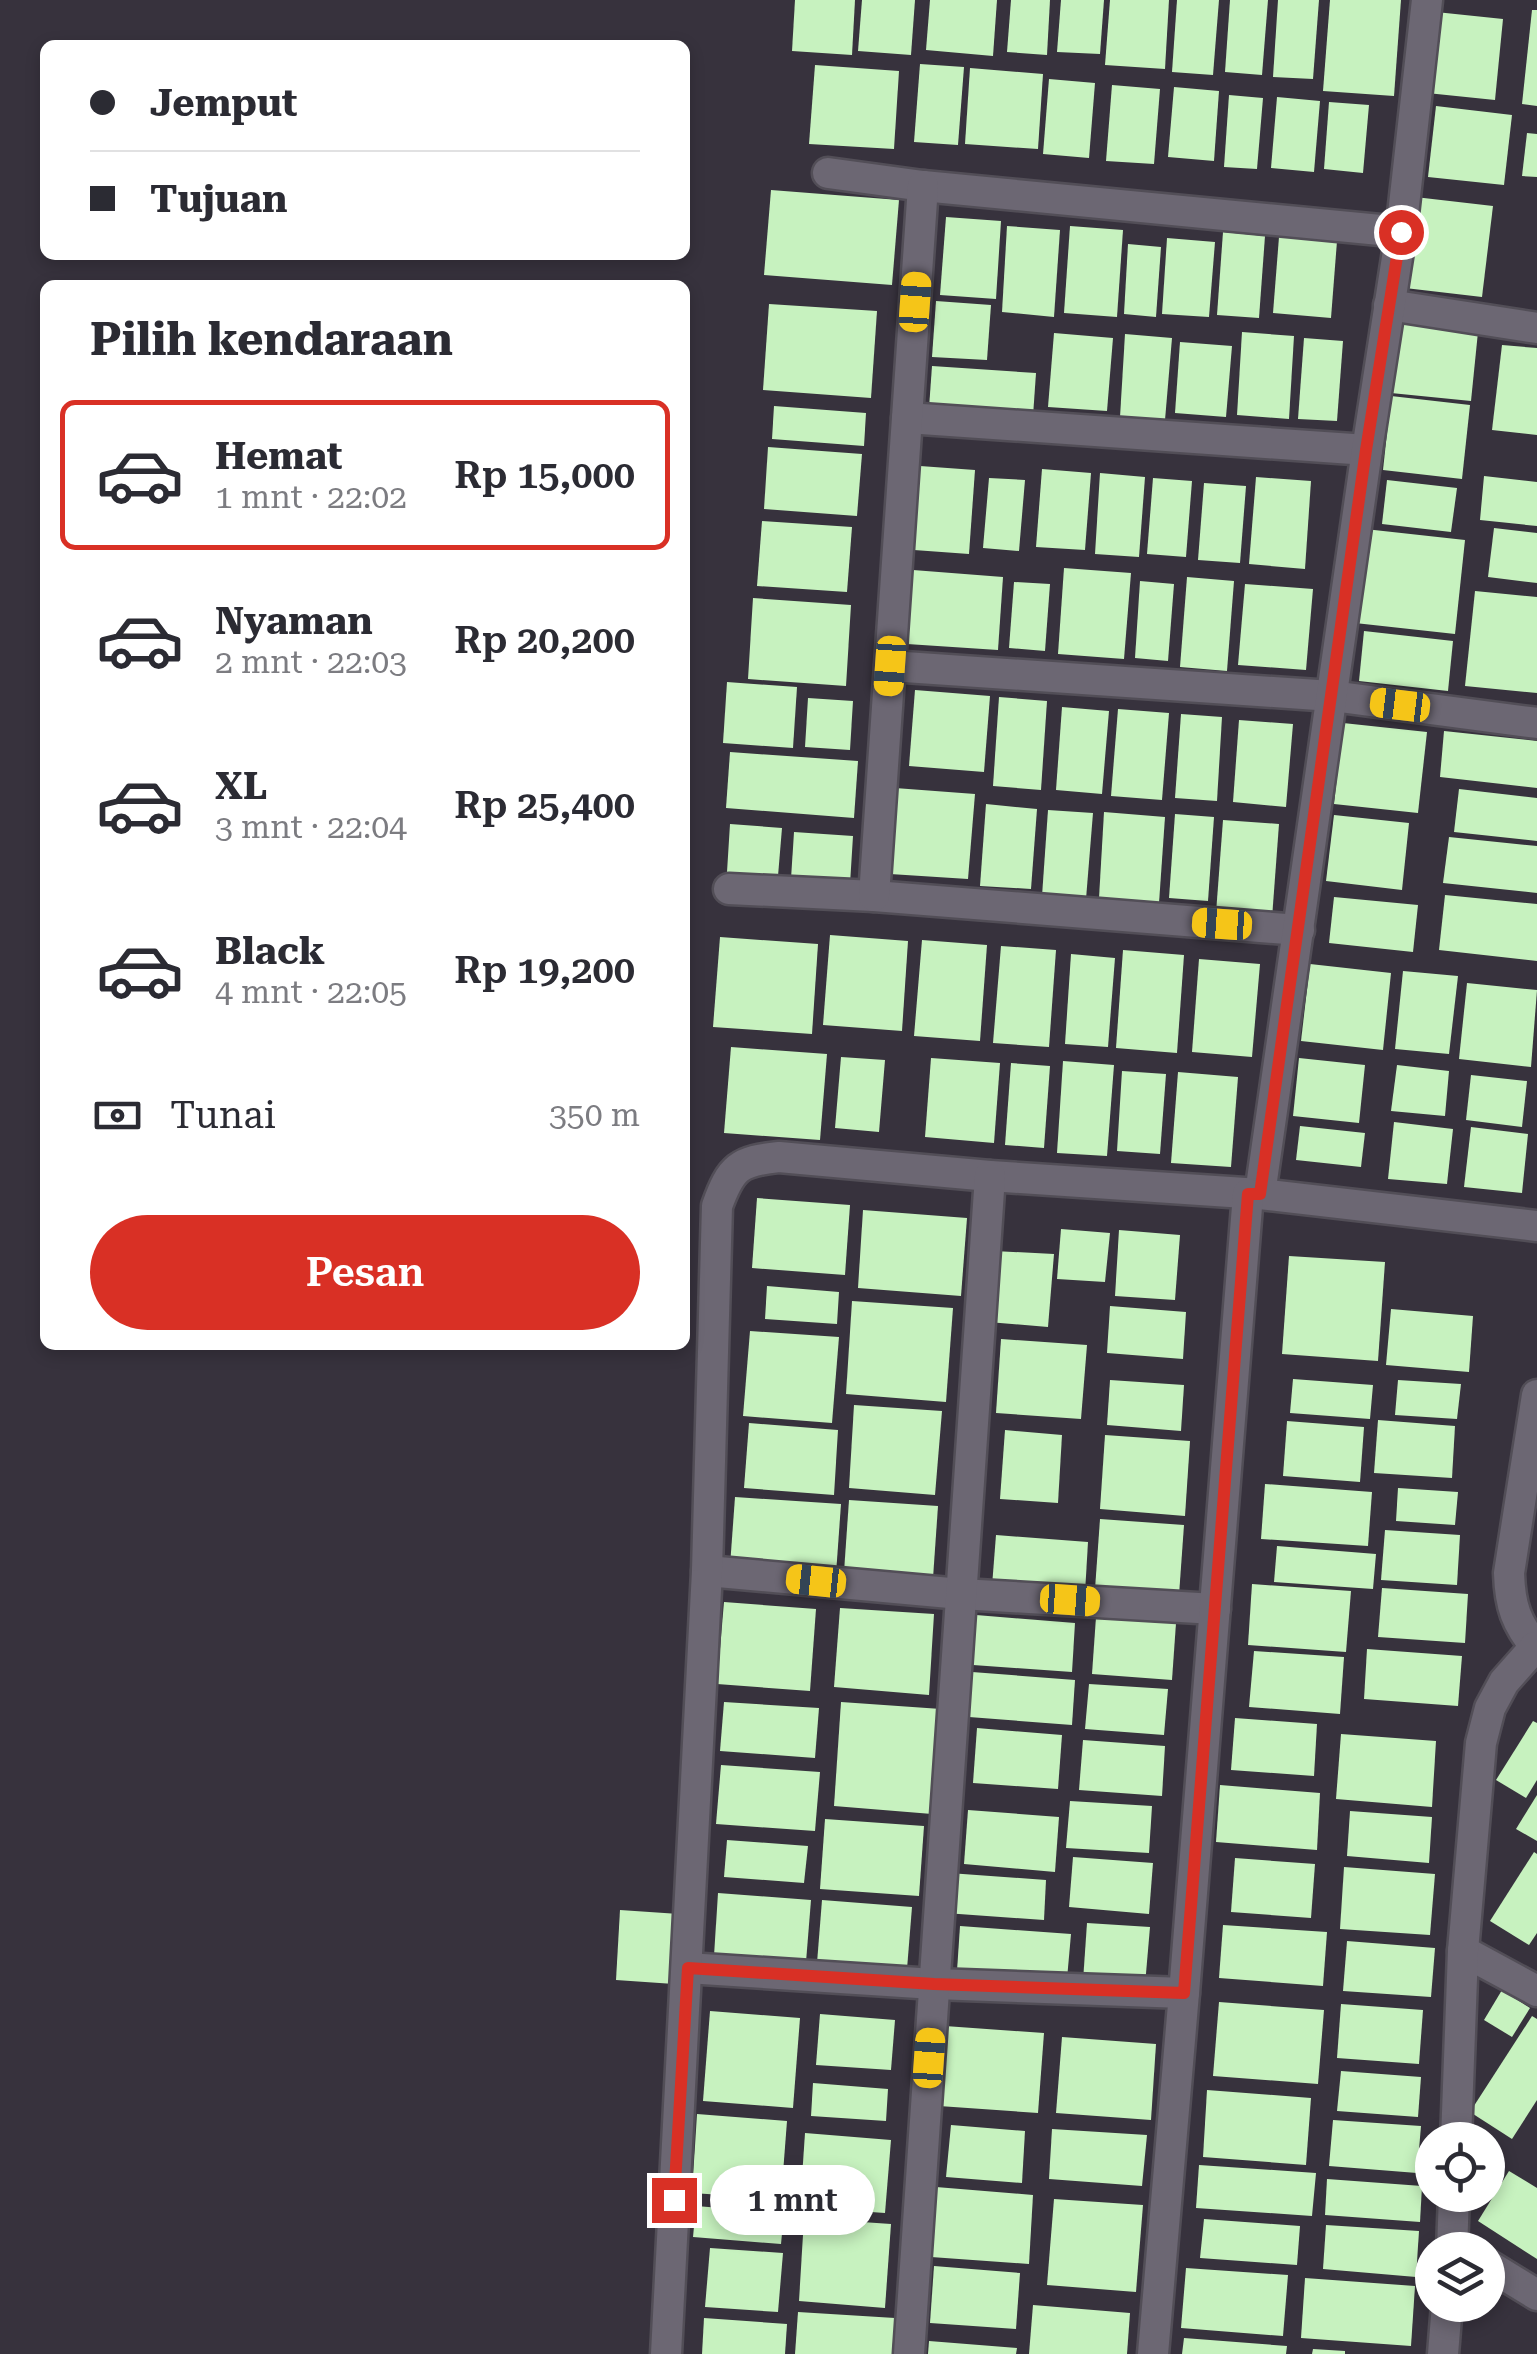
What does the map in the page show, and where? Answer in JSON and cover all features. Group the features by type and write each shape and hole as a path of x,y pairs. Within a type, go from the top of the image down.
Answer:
{"street":[{"path":"1152,2354 1254,1194 1299,930 1366,450 1401,232 1426,0"},
{"path":"828,172 923,186 1401,232"},
{"path":"874,896 923,186"},
{"path":"1389,305 1537,328"},
{"path":"907,418 1366,450"},
{"path":"890,666 1332,696 1537,723"},
{"path":"730,889 874,896 1299,930"},
{"path":"666,2354 707,1571 717,1206 736,1168 754,1159 780,1156 990,1176 1254,1194 1537,1226"},
{"path":"909,2354 990,1176"},
{"path":"1457,2122 1462,1950 1481,1743 1490,1708 1504,1682 1536,1648 1518,1624 1510,1602 1508,1573 1537,1395"},
{"path":"707,1571 961,1594 1215,1609"},
{"path":"1462,1950 1537,1991"},
{"path":"688,1968 934,1984 1184,1993"},
{"path":"1505,2275 1537,2295"},
{"path":"1442,2354 1445,2322"}],"building":[{"path":"795,0 855,0 852,55 792,51"},
{"path":"862,0 915,0 911,55 858,51"},
{"path":"930,0 997,0 993,56 926,50"},
{"path":"1011,0 1050,0 1047,55 1007,52"},
{"path":"1061,0 1104,0 1100,54 1057,52"},
{"path":"1110,0 1169,0 1165,69 1105,65"},
{"path":"1177,0 1219,0 1213,75 1172,72"},
{"path":"1230,0 1268,0 1262,75 1225,72"},
{"path":"1278,0 1319,0 1313,79 1273,77"},
{"path":"1330,0 1401,0 1394,96 1323,91"},
{"path":"1532,10 1537,10 1537,106 1522,104"},
{"path":"1436,12 1503,19 1495,100 1427,93"},
{"path":"920,64 964,67 958,145 914,142"},
{"path":"815,65 899,71 894,149 809,144"},
{"path":"970,68 1043,74 1038,149 965,144"},
{"path":"1049,79 1095,83 1089,158 1043,154"},
{"path":"1112,85 1160,89 1154,164 1106,161"},
{"path":"1174,87 1219,91 1214,161 1168,157"},
{"path":"1229,95 1263,98 1257,169 1224,167"},
{"path":"1277,97 1320,101 1314,172 1271,168"},
{"path":"1329,102 1369,105 1363,173 1324,169"},
{"path":"1436,106 1512,115 1504,185 1428,177"},
{"path":"1527,133 1537,134 1537,177 1522,176"},
{"path":"771,190 899,200 892,285 764,275"},
{"path":"1415,197 1493,206 1482,297 1405,288"},
{"path":"946,217 1001,221 996,299 940,295"},
{"path":"1007,226 1060,230 1054,317 1002,312"},
{"path":"1070,226 1123,230 1117,317 1064,313"},
{"path":"1223,232 1265,236 1259,318 1217,315"},
{"path":"1279,237 1337,241 1331,318 1273,313"},
{"path":"1167,238 1215,242 1209,317 1162,314"},
{"path":"1128,244 1161,247 1156,317 1124,314"},
{"path":"936,301 991,305 987,360 932,357"},
{"path":"769,304 877,311 871,398 763,390"},
{"path":"1399,314 1479,322 1471,401 1391,393"},
{"path":"1242,332 1294,336 1289,419 1237,415"},
{"path":"1054,333 1113,338 1107,411 1048,407"},
{"path":"1125,334 1172,338 1165,420 1120,417"},
{"path":"1304,338 1343,341 1337,421 1298,419"},
{"path":"1180,342 1232,346 1226,417 1175,413"},
{"path":"1502,345 1537,348 1537,435 1492,430"},
{"path":"932,366 1036,373 1033,416 929,408"},
{"path":"1391,396 1470,405 1462,479 1383,470"},
{"path":"774,406 866,413 864,446 772,439"},
{"path":"768,447 862,454 857,516 764,509"},
{"path":"920,466 975,470 969,554 914,550"},
{"path":"1042,469 1091,473 1085,550 1036,547"},
{"path":"1100,473 1145,477 1139,557 1095,554"},
{"path":"1484,476 1537,482 1537,526 1480,520"},
{"path":"1256,477 1311,481 1305,569 1249,564"},
{"path":"989,478 1025,480 1019,551 983,548"},
{"path":"1153,478 1192,481 1186,557 1147,554"},
{"path":"1387,480 1457,488 1451,532 1382,524"},
{"path":"1204,483 1246,486 1240,563 1198,560"},
{"path":"762,521 852,527 847,592 757,586"},
{"path":"1494,528 1537,533 1537,583 1488,577"},
{"path":"1365,529 1465,540 1455,634 1355,623"},
{"path":"1064,568 1131,573 1124,659 1058,654"},
{"path":"913,570 1003,577 998,650 907,644"},
{"path":"1187,577 1234,581 1227,671 1180,667"},
{"path":"1140,581 1174,584 1168,661 1135,658"},
{"path":"1014,582 1050,584 1045,651 1009,648"},
{"path":"1245,584 1313,589 1306,670 1238,665"},
{"path":"1475,591 1537,597 1537,693 1465,686"},
{"path":"753,598 851,605 846,686 748,679"},
{"path":"1364,631 1453,641 1448,691 1359,681"},
{"path":"727,682 797,687 793,748 723,743"},
{"path":"915,690 990,696 984,772 909,766"},
{"path":"999,697 1047,701 1041,790 993,786"},
{"path":"808,698 853,701 850,750 805,747"},
{"path":"1062,707 1109,711 1102,794 1056,790"},
{"path":"1118,709 1169,713 1162,800 1111,796"},
{"path":"1181,714 1222,717 1217,801 1175,798"},
{"path":"1239,720 1293,724 1286,807 1233,802"},
{"path":"1343,723 1427,732 1418,813 1334,804"},
{"path":"1444,731 1537,741 1537,788 1440,777"},
{"path":"730,752 858,761 854,818 726,808"},
{"path":"895,788 975,794 968,879 890,874"},
{"path":"1459,789 1537,798 1537,841 1454,832"},
{"path":"986,804 1037,809 1031,889 980,886"},
{"path":"1048,810 1093,813 1086,899 1042,896"},
{"path":"1104,812 1165,817 1159,903 1099,898"},
{"path":"1175,814 1214,817 1208,901 1169,898"},
{"path":"1334,815 1409,823 1402,890 1326,881"},
{"path":"1223,820 1279,824 1272,918 1216,913"},
{"path":"730,824 782,828 778,876 727,872"},
{"path":"794,832 853,836 850,884 791,879"},
{"path":"1449,837 1537,846 1537,893 1443,883"},
{"path":"1445,895 1537,904 1537,961 1439,950"},
{"path":"1334,897 1418,905 1413,952 1329,943"},
{"path":"830,935 908,941 902,1031 823,1025"},
{"path":"720,937 818,944 812,1034 713,1027"},
{"path":"922,940 987,945 980,1041 914,1036"},
{"path":"1001,946 1056,950 1049,1047 993,1043"},
{"path":"1123,950 1184,955 1177,1053 1116,1048"},
{"path":"1071,954 1115,958 1108,1047 1065,1044"},
{"path":"1199,959 1260,964 1252,1057 1192,1052"},
{"path":"1310,964 1391,973 1383,1050 1301,1041"},
{"path":"1403,971 1458,976 1449,1054 1395,1049"},
{"path":"1467,983 1537,990 1531,1067 1459,1059"},
{"path":"731,1047 827,1054 820,1140 724,1133"},
{"path":"841,1057 885,1060 879,1132 835,1128"},
{"path":"931,1058 1000,1063 994,1143 925,1137"},
{"path":"1299,1058 1365,1065 1359,1123 1293,1116"},
{"path":"1063,1061 1114,1065 1107,1156 1057,1153"},
{"path":"1011,1063 1050,1066 1044,1148 1005,1145"},
{"path":"1397,1065 1449,1071 1445,1116 1391,1111"},
{"path":"1122,1071 1166,1074 1160,1154 1117,1151"},
{"path":"1178,1072 1238,1077 1231,1167 1171,1163"},
{"path":"1471,1075 1527,1081 1522,1127 1466,1120"},
{"path":"1394,1122 1453,1129 1447,1184 1388,1179"},
{"path":"1300,1126 1365,1133 1361,1167 1296,1160"},
{"path":"1471,1127 1528,1134 1522,1193 1464,1187"},
{"path":"757,1198 850,1205 845,1275 752,1268"},
{"path":"863,1210 967,1218 961,1296 858,1288"},
{"path":"1061,1229 1110,1233 1105,1282 1057,1279"},
{"path":"1119,1230 1180,1235 1175,1300 1115,1296"},
{"path":"994,1251 1054,1254 1048,1327 988,1322"},
{"path":"1289,1256 1385,1262 1378,1361 1282,1354"},
{"path":"767,1286 839,1292 837,1324 765,1319"},
{"path":"852,1301 953,1308 946,1402 846,1394"},
{"path":"1110,1306 1186,1312 1183,1359 1107,1353"},
{"path":"1391,1309 1473,1316 1469,1372 1386,1365"},
{"path":"750,1331 839,1337 832,1423 743,1416"},
{"path":"1001,1339 1087,1345 1081,1419 996,1413"},
{"path":"1293,1379 1373,1385 1370,1419 1290,1413"},
{"path":"1110,1380 1184,1385 1181,1431 1107,1425"},
{"path":"1398,1380 1461,1384 1457,1419 1395,1415"},
{"path":"854,1405 942,1411 935,1495 849,1488"},
{"path":"1378,1420 1455,1426 1452,1478 1374,1473"},
{"path":"1287,1421 1364,1427 1360,1482 1283,1476"},
{"path":"749,1423 838,1430 834,1495 744,1488"},
{"path":"1005,1430 1062,1435 1058,1503 1000,1499"},
{"path":"1105,1435 1190,1441 1185,1516 1100,1509"},
{"path":"1265,1484 1372,1492 1368,1546 1261,1539"},
{"path":"1398,1488 1458,1492 1455,1525 1396,1521"},
{"path":"735,1497 841,1504 836,1574 730,1566"},
{"path":"849,1500 938,1506 933,1578 844,1572"},
{"path":"1100,1519 1184,1525 1179,1595 1095,1589"},
{"path":"1385,1530 1460,1535 1457,1585 1381,1580"},
{"path":"996,1535 1088,1542 1085,1593 992,1586"},
{"path":"1277,1546 1376,1554 1373,1589 1274,1582"},
{"path":"1252,1584 1351,1591 1346,1652 1248,1645"},
{"path":"1382,1588 1468,1594 1465,1643 1378,1637"},
{"path":"724,1602 816,1609 810,1691 717,1684"},
{"path":"840,1608 934,1614 929,1695 834,1687"},
{"path":"976,1615 1075,1623 1072,1672 973,1665"},
{"path":"1096,1617 1176,1623 1172,1680 1092,1674"},
{"path":"1367,1649 1462,1656 1458,1706 1364,1699"},
{"path":"1254,1651 1344,1657 1340,1714 1249,1707"},
{"path":"972,1672 1075,1680 1072,1725 969,1717"},
{"path":"1089,1684 1168,1689 1164,1735 1085,1729"},
{"path":"724,1702 819,1708 815,1758 720,1751"},
{"path":"841,1702 941,1709 932,1814 834,1806"},
{"path":"1235,1718 1317,1724 1314,1776 1231,1770"},
{"path":"1533,1721 1537,1723 1537,1780 1526,1798 1496,1780"},
{"path":"977,1728 1062,1735 1058,1789 973,1783"},
{"path":"1341,1734 1436,1741 1432,1807 1336,1799"},
{"path":"1083,1740 1165,1746 1162,1796 1079,1790"},
{"path":"721,1765 820,1772 815,1831 716,1824"},
{"path":"1220,1785 1320,1793 1317,1850 1216,1842"},
{"path":"1537,1795 1537,1841 1516,1829"},
{"path":"1070,1801 1152,1806 1149,1853 1066,1848"},
{"path":"968,1810 1059,1817 1055,1872 964,1864"},
{"path":"1350,1811 1432,1817 1429,1863 1347,1856"},
{"path":"825,1819 924,1826 919,1896 820,1889"},
{"path":"727,1840 808,1846 804,1883 724,1877"},
{"path":"1534,1852 1537,1933 1529,1945 1490,1921"},
{"path":"1073,1857 1153,1863 1149,1914 1069,1907"},
{"path":"1235,1858 1315,1864 1311,1918 1231,1912"},
{"path":"1344,1867 1435,1874 1430,1935 1340,1929"},
{"path":"949,1873 1046,1880 1044,1920 945,1913"},
{"path":"718,1893 811,1900 806,1962 714,1956"},
{"path":"822,1900 912,1907 907,1969 817,1963"},
{"path":"620,1910 679,1914 674,1984 616,1980"},
{"path":"1087,1923 1150,1927 1145,1985 1083,1981"},
{"path":"1223,1925 1327,1932 1323,1986 1219,1978"},
{"path":"960,1926 1071,1934 1067,1979 957,1971"},
{"path":"1347,1941 1435,1948 1431,1997 1343,1991"},
{"path":"1502,1990 1530,2008 1512,2037 1484,2020"},
{"path":"1219,2002 1324,2010 1318,2084 1213,2076"},
{"path":"1341,2004 1423,2010 1419,2064 1337,2058"},
{"path":"710,2011 800,2018 793,2108 703,2101"},
{"path":"820,2014 895,2020 891,2070 816,2065"},
{"path":"1532,2016 1537,2019 1537,2100 1512,2139 1505,2134 1505,2122 1486,2122 1470,2112"},
{"path":"945,2026 1044,2033 1038,2113 939,2106"},
{"path":"1062,2037 1156,2044 1151,2120 1056,2113"},
{"path":"1341,2071 1421,2077 1418,2117 1337,2111"},
{"path":"813,2083 888,2089 886,2121 811,2116"},
{"path":"1207,2090 1311,2098 1306,2165 1203,2157"},
{"path":"697,2114 787,2121 781,2199 692,2193"},
{"path":"1333,2120 1415,2126 1415,2173 1329,2166"},
{"path":"951,2125 1025,2131 1022,2183 946,2177"},
{"path":"1052,2129 1147,2135 1142,2186 1049,2179"},
{"path":"805,2133 891,2140 885,2213 800,2207"},
{"path":"1199,2165 1316,2173 1312,2216 1196,2208"},
{"path":"1509,2171 1537,2188 1537,2259 1505,2238 1505,2232 1495,2232 1478,2221 1484,2212 1505,2212 1505,2177"},
{"path":"1327,2179 1415,2185 1415,2212 1421,2212 1420,2222 1325,2215"},
{"path":"936,2187 1033,2195 1029,2264 931,2257"},
{"path":"1054,2199 1143,2205 1136,2292 1047,2285"},
{"path":"696,2206 784,2213 781,2244 693,2237"},
{"path":"804,2218 891,2224 885,2308 799,2301"},
{"path":"1204,2219 1300,2226 1297,2265 1200,2258"},
{"path":"1326,2225 1419,2231 1415,2232 1415,2277 1323,2269"},
{"path":"710,2248 783,2253 778,2312 705,2307"},
{"path":"934,2266 1020,2273 1016,2329 930,2323"},
{"path":"1186,2268 1288,2275 1283,2336 1181,2328"},
{"path":"1305,2278 1415,2286 1411,2346 1301,2338"},
{"path":"1033,2305 1130,2313 1127,2354 1029,2354"},
{"path":"798,2312 895,2318 892,2354 795,2354"},
{"path":"704,2318 787,2324 785,2354 702,2354"},
{"path":"1184,2338 1287,2346 1286,2354 1182,2354"},
{"path":"929,2341 1017,2348 1016,2354 928,2354"},
{"path":"1313,2349 1345,2351 1345,2354 1312,2354"}],"route":[{"path":"674,2200 688,1968 934,1984 1184,1993 1248,1194 1260,1194 1366,450 1401,232"}]}
